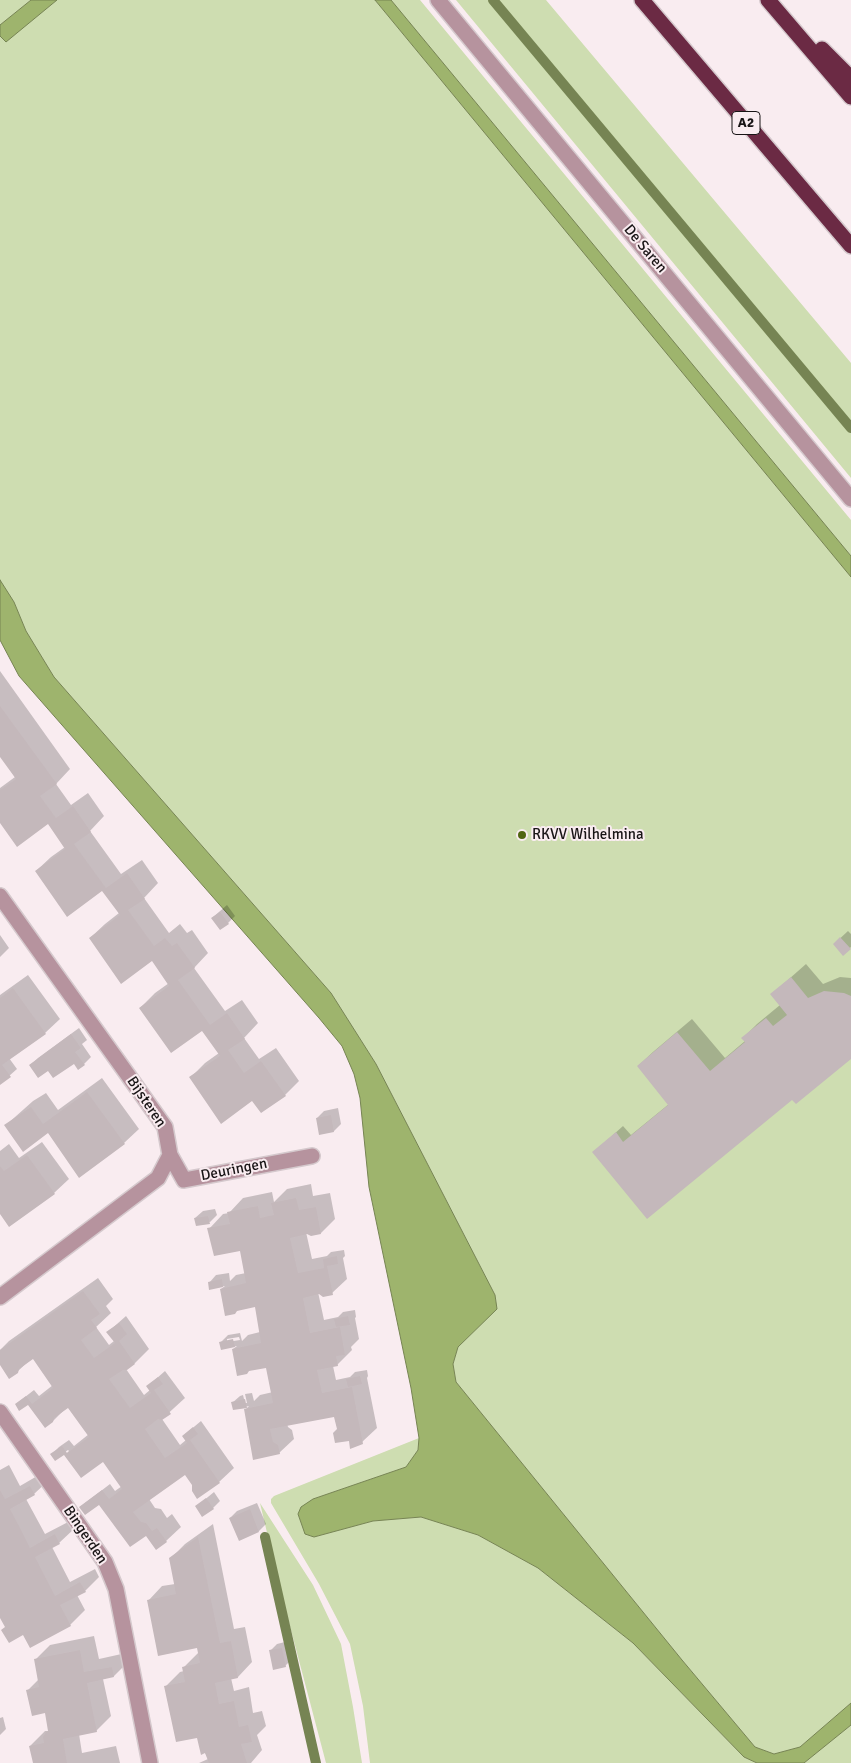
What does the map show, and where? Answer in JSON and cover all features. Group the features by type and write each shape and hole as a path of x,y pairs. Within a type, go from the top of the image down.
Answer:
{"highway":[{"name":"A2","path":"642,0 851,246"},
{"path":"768,0 851,97"},
{"path":"772,0 851,78"}],"street":[{"name":"De Saren","path":"438,0 851,499"},
{"name":"Bijsteren","path":"0,896 165,1128 170,1155"},
{"name":"Deuringen","path":"170,1155 184,1180 312,1156"},
{"path":"0,1297 158,1178 170,1155"},
{"name":"Bingerden","path":"0,1412 105,1562 116,1589 150,1763"}],"shaded area":[{"path":"0,0 31,0 0,25"},
{"path":"31,0 57,0 6,42 0,36 0,25"},
{"name":"RKVV Wilhelmina","path":"57,0 375,0 851,577 851,1703 800,1747 774,1754 755,1747 456,1382 453,1364 458,1347 496,1309 495,1295 376,1064 331,993 54,677 26,631 14,602 0,580 0,36 6,41"},
{"path":"375,0 391,0 851,556 851,577"},
{"path":"391,0 420,0 851,520 851,556"},
{"path":"456,0 546,0 851,363 851,478"},
{"path":"0,580 14,602 26,631 54,677 331,993 376,1064 495,1295 497,1309 458,1347 453,1364 456,1382 755,1747 774,1754 800,1747 851,1703 851,1725 804,1763 757,1763 744,1757 633,1643 538,1568 478,1535 421,1517 373,1521 314,1537 305,1534 298,1514 301,1507 313,1499 406,1467 418,1450 419,1438 411,1388 369,1187 360,1098 354,1074 342,1046 319,1018 19,676 0,640"},
{"path":"419,1438 418,1450 406,1467 313,1499 298,1514 305,1533 314,1537 373,1521 421,1517 478,1535 538,1568 633,1643 744,1757 757,1763 370,1763 363,1706 350,1644 319,1584 271,1503 271,1499 274,1496"},
{"path":"260,1503 313,1585 341,1644 362,1763 326,1763 282,1596"},
{"path":"851,1725 851,1763 804,1763"}],"building":[{"path":"0,706 57,784 40,796 56,818 73,806 91,832 74,844 106,888 127,873 145,899 128,910 154,946 165,938 172,946 177,943 195,968 178,980 210,1025 227,1013 245,1039 228,1050 244,1073 261,1061 286,1096 261,1113 252,1101 221,1124 189,1077 220,1056 202,1031 171,1053 139,1008 169,986 152,961 121,984 89,938 120,915 102,891 67,917 35,871 65,849 48,824 17,847 0,823 0,790 16,779 0,757"},
{"path":"220,912 229,924 220,930 211,918"},
{"path":"840,937 851,949 843,956 833,944"},
{"path":"791,977 808,998 824,991 844,993 851,996 851,1059 796,1104 792,1100 647,1219 592,1152 616,1132 623,1142 668,1105 637,1066 677,1032 710,1071 745,1042 741,1038 766,1018 773,1026 787,1015 770,994"},
{"path":"13,988 46,1034 2,1065 11,1077 0,1085 0,998"},
{"path":"71,1034 81,1048 75,1052 85,1065 78,1070 74,1064 53,1078 48,1071 38,1078 29,1065"},
{"path":"87,1092 125,1144 79,1178 48,1133 23,1152 4,1125 31,1107 43,1124"},
{"path":"331,1115 334,1132 319,1135 316,1118"},
{"path":"27,1155 55,1194 9,1227 0,1214 0,1166 4,1171"},
{"path":"296,1198 299,1210 316,1207 321,1234 311,1236 307,1234 290,1238 298,1273 324,1268 323,1259 337,1256 338,1264 327,1266 333,1295 323,1297 319,1294 303,1298 310,1333 340,1327 345,1355 336,1356 338,1366 317,1370 322,1393 352,1387 363,1444 350,1449 349,1441 335,1443 333,1433 337,1429 334,1417 270,1429 273,1442 278,1445 280,1454 253,1460 244,1409 273,1403 266,1368 249,1371 247,1374 237,1376 232,1349 261,1343 255,1307 225,1316 220,1289 246,1283 240,1251 214,1256 207,1228 230,1224 227,1212 258,1206 260,1218 274,1215 271,1203"},
{"path":"208,1216 210,1224 196,1226 194,1218"},
{"path":"222,1279 223,1287 209,1290 208,1282"},
{"path":"83,1291 100,1314 91,1320 97,1328 81,1340 94,1358 115,1343 106,1332 119,1323 127,1334 119,1341 135,1364 109,1379 130,1408 151,1393 146,1386 158,1377 163,1384 154,1390 171,1414 162,1420 158,1419 145,1429 165,1458 187,1443 182,1436 193,1427 198,1434 190,1440 220,1483 197,1499 192,1491 192,1485 185,1475 133,1512 152,1531 157,1528 167,1542 156,1550 146,1536 130,1547 99,1505 85,1515 79,1507 102,1490 109,1499 122,1489 103,1462 81,1478 64,1455 55,1461 50,1454 62,1446 67,1453 89,1437 68,1408 54,1418 53,1422 45,1428 28,1405 19,1411 15,1404 26,1396 32,1404 53,1388 33,1359 9,1379 0,1365 0,1350"},
{"path":"348,1316 350,1325 336,1327 334,1319"},
{"path":"233,1339 235,1347 221,1350 219,1342"},
{"path":"360,1376 362,1384 348,1387 346,1379"},
{"path":"245,1399 247,1408 233,1410 231,1402"},
{"path":"30,1486 35,1495 10,1509 30,1548 55,1534 60,1544 35,1557 55,1596 80,1582 86,1592 60,1605 71,1626 30,1648 23,1635 9,1643 1,1630 5,1627 0,1618 0,1490 5,1499"},
{"path":"206,1498 214,1509 202,1517 195,1506"},
{"path":"250,1509 259,1532 239,1541 229,1518"},
{"path":"198,1537 220,1643 231,1641 238,1678 215,1683 219,1704 234,1701 239,1727 248,1725 252,1742 241,1744 247,1763 209,1763 205,1753 201,1755 197,1738 176,1742 164,1686 185,1682 182,1667 200,1663 197,1648 158,1656 147,1600 176,1594 169,1558"},
{"path":"282,1648 286,1667 273,1670 269,1650"},
{"path":"80,1650 84,1672 112,1667 114,1677 87,1683 97,1732 63,1739 67,1763 33,1763 29,1746 44,1743 43,1737 48,1731 45,1713 32,1716 26,1690 39,1687 34,1659"}],"waterway":[{"path":"493,0 851,428"},
{"path":"265,1537 316,1763"}],"place":[{"name":"RKVV Wilhelmina","path":"522,835"}]}
